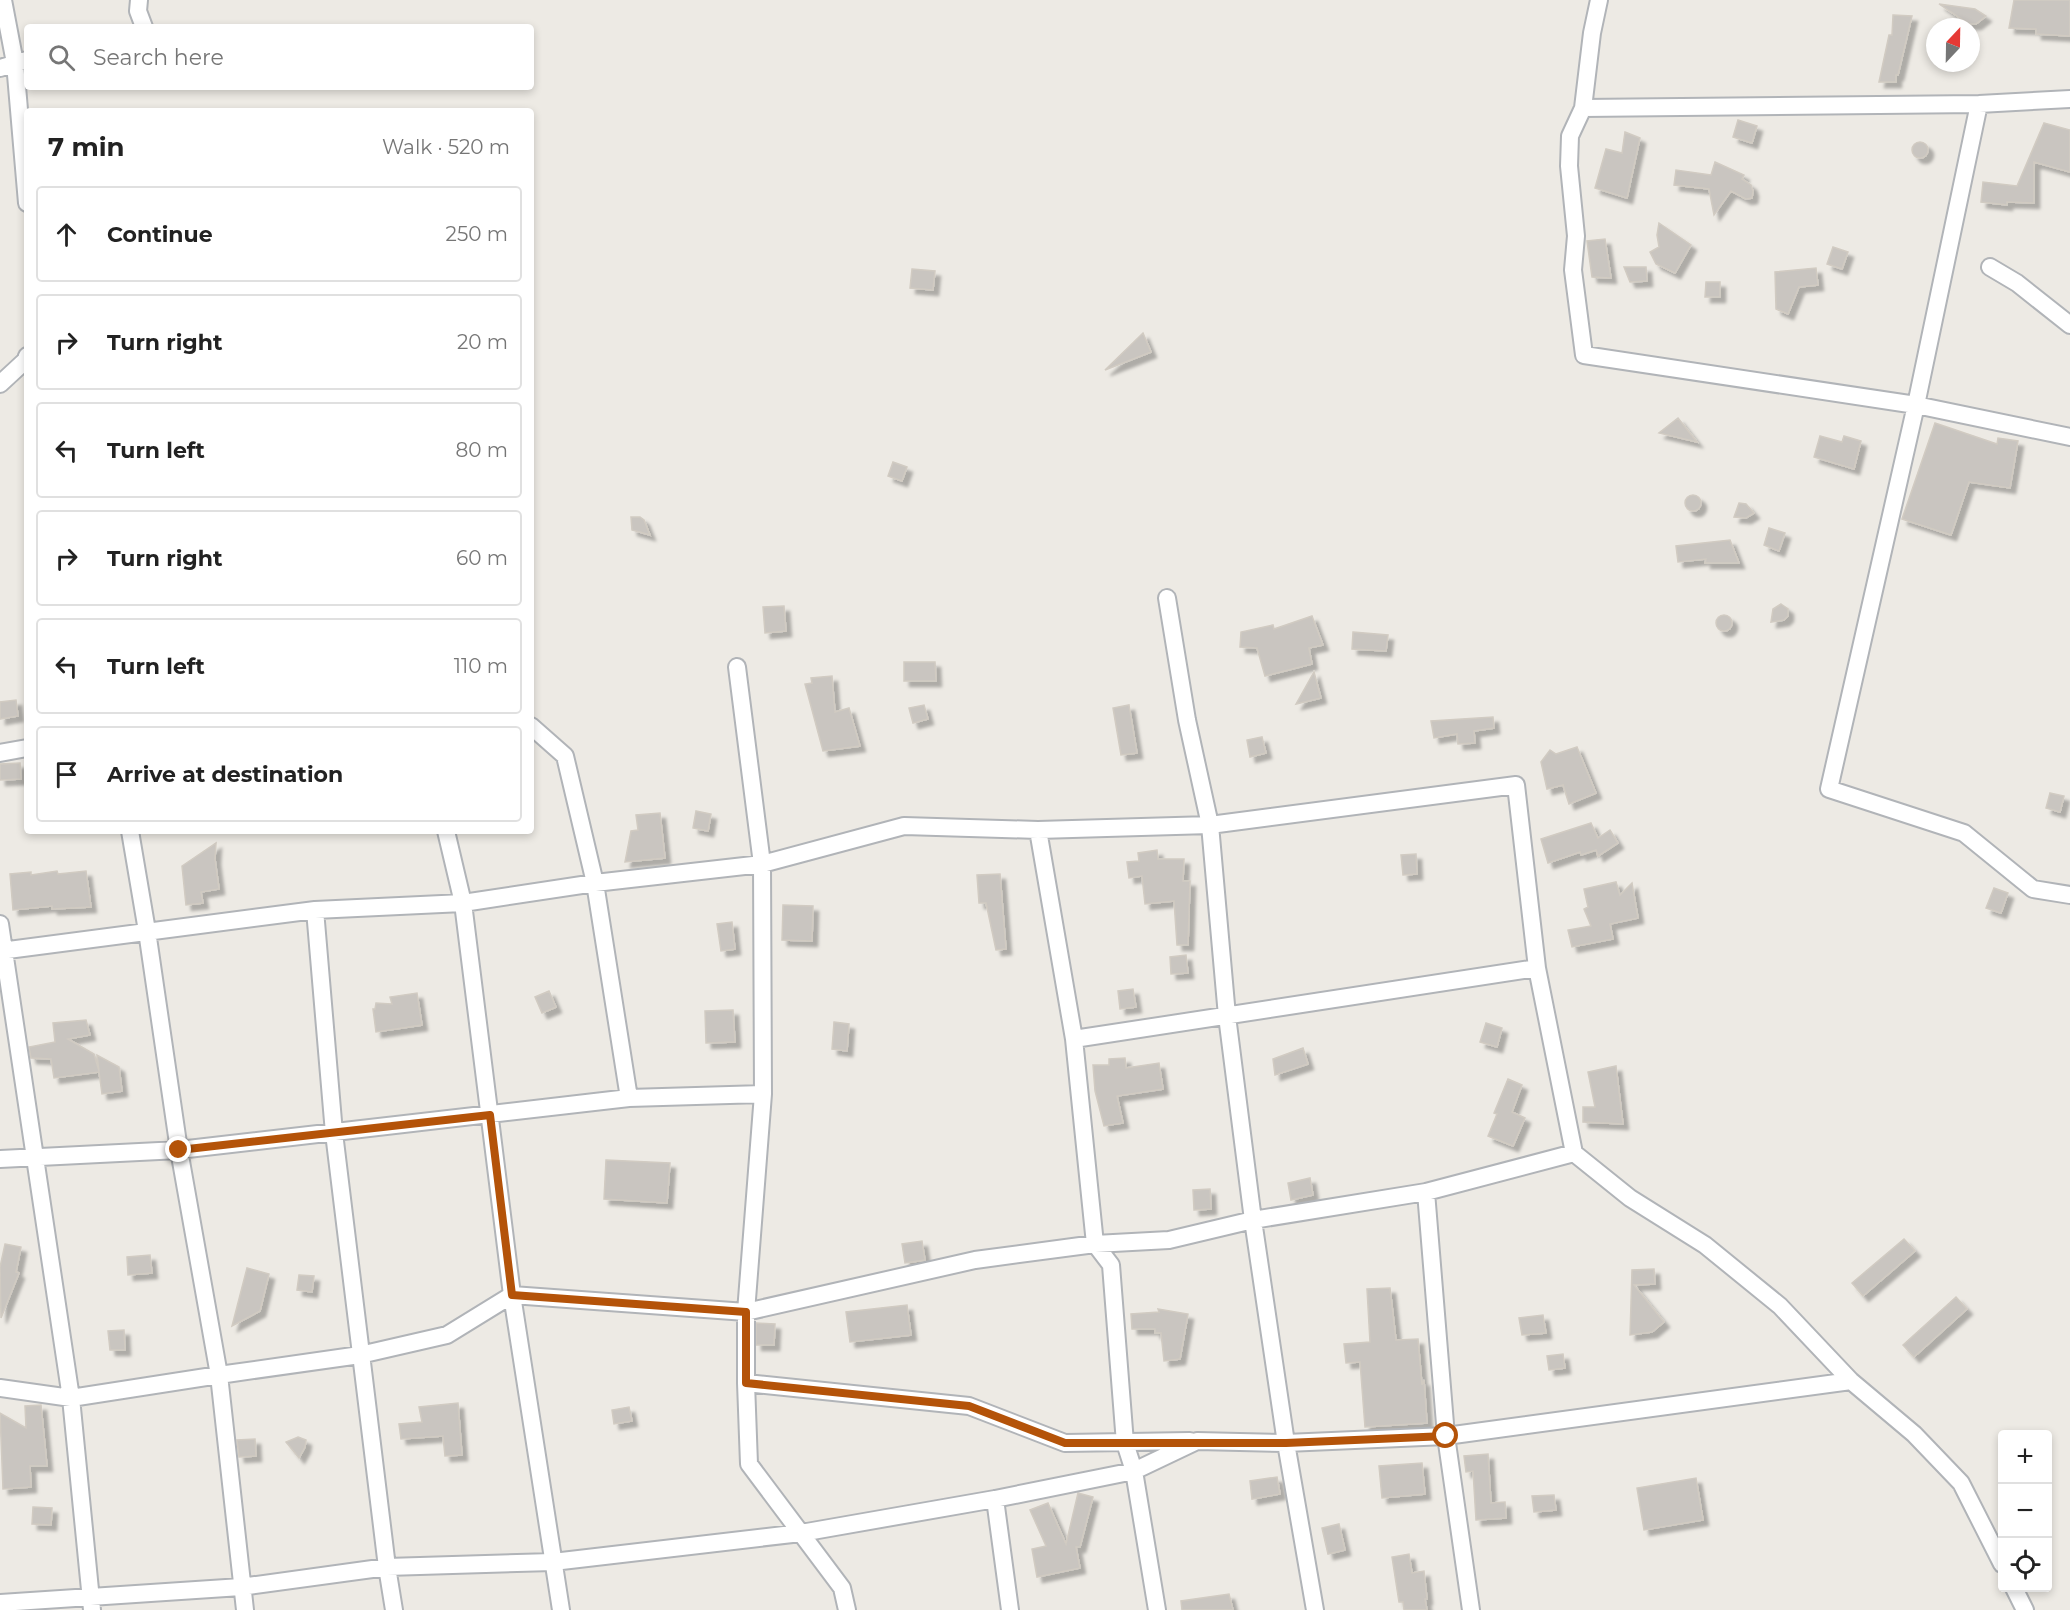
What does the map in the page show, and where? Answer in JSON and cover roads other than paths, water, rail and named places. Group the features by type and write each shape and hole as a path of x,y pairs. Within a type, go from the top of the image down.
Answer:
{"street":[{"path":"3,0 14,64 24,170"},
{"path":"139,0 138,11 143,24"},
{"path":"1599,0 1583,108 1570,136 1569,166 1576,236 1574,270 1584,356 1916,405 2070,436"},
{"path":"1583,108 1980,104 2070,99"},
{"path":"1980,104 1916,405 1829,789 1964,833 2033,889 2070,895"},
{"path":"1990,267 2017,283 2070,325"},
{"path":"0,384 24,362"},
{"path":"1167,598 1187,720 1210,825 1227,1016 1253,1220 1286,1443 1315,1610"},
{"path":"737,667 762,864 763,1094 746,1312 749,1464 842,1588 847,1610"},
{"path":"534,729 565,756 595,883 628,1098"},
{"path":"0,753 24,749"},
{"path":"2,950 315,910 464,903 595,883 762,864 904,826 1038,830 1210,825 1516,784 1537,968 1574,1153 1630,1198 1705,1245 1780,1306 1851,1381 1914,1434 1960,1483 1998,1556"},
{"path":"1038,830 1074,1040 1095,1244 1111,1265 1125,1443 1134,1472 1157,1610"},
{"path":"131,834 179,1150 219,1375 245,1610"},
{"path":"447,834 464,903 512,1295 561,1610"},
{"path":"315,910 334,1132 360,1355 394,1610"},
{"path":"0,924 2,950 36,1158 71,1398 91,1604"},
{"path":"1074,1040 1537,968"},
{"path":"0,1159 179,1150 628,1098 763,1094"},
{"path":"0,1388 71,1398 360,1355 447,1335 512,1295 746,1312 975,1260 1095,1244 1169,1240 1253,1220 1426,1192 1574,1153"},
{"path":"1426,1192 1446,1436 1471,1610"},
{"path":"746,1383 969,1406 1065,1443 1197,1441 1286,1443 1446,1436 1851,1381"},
{"path":"0,1603 91,1604 387,1567 553,1562 801,1533 1134,1472 1197,1441"},
{"path":"995,1499 1010,1610"},
{"path":"2016,1592 2025,1610"}]}
